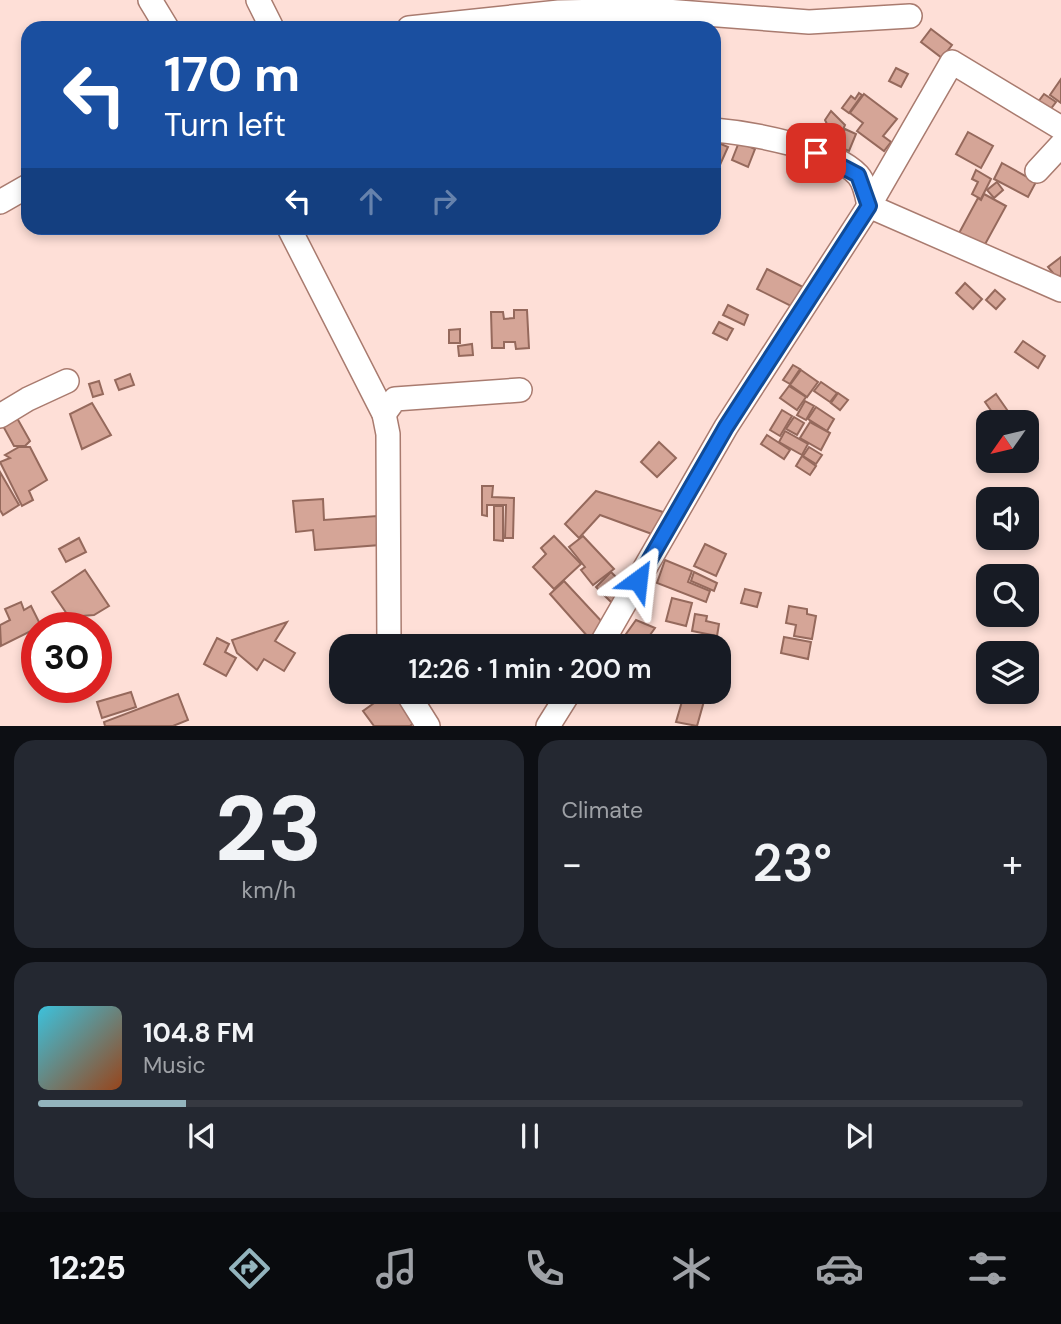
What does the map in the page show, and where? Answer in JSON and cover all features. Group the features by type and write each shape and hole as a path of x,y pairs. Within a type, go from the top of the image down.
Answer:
{"street":[{"path":"150,0 163,21"},
{"path":"258,0 268,21"},
{"path":"476,21 572,11 653,10 809,22 911,16"},
{"path":"607,634 726,427 869,206 952,62 1061,128"},
{"path":"721,131 746,133 796,145 847,167 863,183 869,206"},
{"path":"1037,171 1061,145"},
{"path":"0,201 21,190"},
{"path":"869,206 1061,290"},
{"path":"293,235 384,414 388,434 389,634"},
{"path":"0,416 28,399 67,381"},
{"path":"384,414 394,398 520,390"},
{"path":"414,704 428,726"},
{"path":"548,726 562,704"}],"building":[{"path":"931,29 952,45 942,58 921,42"},
{"path":"896,68 908,74 901,87 889,81"},
{"path":"1061,79 1061,103 1050,95"},
{"path":"859,93 862,95 849,113 842,108 851,96 855,99"},
{"path":"864,94 897,119 883,136 891,142 884,151 857,131 863,123 850,113"},
{"path":"1044,94 1056,102 1050,110 1038,102"},
{"path":"831,111 845,125 835,149 820,142 821,131 826,132 828,126 825,120"},
{"path":"845,129 856,134 849,151 837,146"},
{"path":"968,132 993,146 981,168 956,154"},
{"path":"739,142 755,149 748,167 732,160"},
{"path":"721,144 728,147 721,163"},
{"path":"1002,163 1036,182 1028,197 994,179"},
{"path":"976,170 991,179 981,199 972,194 978,182 972,179"},
{"path":"997,182 1003,190 994,198 987,190"},
{"path":"984,194 1006,206 983,248 958,235 978,198 981,200"},
{"path":"1061,257 1061,275 1057,278 1048,267"},
{"path":"767,269 805,288 795,308 757,289"},
{"path":"965,283 982,299 973,309 956,293"},
{"path":"995,290 1005,299 996,309 986,300"},
{"path":"728,305 748,315 744,325 723,315"},
{"path":"514,310 527,310 529,348 516,349 515,342 504,342 504,348 492,348 491,312 503,312 504,319 514,318"},
{"path":"719,322 733,329 727,340 713,333"},
{"path":"460,329 460,343 449,343 449,330"},
{"path":"1023,341 1045,356 1038,368 1015,352"},
{"path":"472,344 473,355 459,356 458,346"},
{"path":"793,365 800,369 790,384 783,380"},
{"path":"801,370 818,382 807,397 790,385"},
{"path":"130,374 134,385 119,390 115,380"},
{"path":"99,381 103,394 93,397 89,384"},
{"path":"821,382 837,393 830,402 814,391"},
{"path":"789,386 806,397 797,410 780,398"},
{"path":"838,393 848,400 840,410 831,403"},
{"path":"996,394 1007,410 991,410 985,402"},
{"path":"805,401 814,406 806,420 797,415"},
{"path":"92,403 111,435 82,449 70,414"},
{"path":"816,407 834,419 827,431 808,419"},
{"path":"782,410 792,416 780,436 770,430"},
{"path":"794,417 804,423 797,435 786,429"},
{"path":"17,418 30,441 25,446 14,446 3,426"},
{"path":"810,422 830,433 821,450 800,438"},
{"path":"785,431 808,444 802,455 779,442"},
{"path":"767,435 790,450 784,459 761,444"},
{"path":"659,442 676,458 657,477 641,462"},
{"path":"19,447 30,447 47,480 29,491 33,500 22,506 0,462 10,458 5,455"},
{"path":"809,447 822,455 816,464 803,456"},
{"path":"802,456 816,466 810,475 796,466"},
{"path":"0,472 19,505 3,515 0,510"},
{"path":"482,486 493,486 492,497 514,498 513,538 505,538 506,505 487,505 487,516 482,515"},
{"path":"596,491 663,512 659,527 652,534 600,515 579,538 565,524"},
{"path":"323,499 324,520 377,516 380,545 315,550 313,530 296,532 293,501"},
{"path":"494,506 503,506 503,541 494,540"},
{"path":"554,536 581,564 554,589 533,567 546,554 541,548"},
{"path":"583,536 614,569 593,585 581,570 585,567 569,547"},
{"path":"79,538 86,552 66,562 59,549"},
{"path":"705,544 726,554 716,576 694,566"},
{"path":"665,560 692,571 688,582 710,591 706,602 657,583"},
{"path":"85,570 109,606 99,612 66,612 52,592"},
{"path":"611,572 629,590 614,605 596,587"},
{"path":"694,572 717,583 714,591 691,581"},
{"path":"564,581 604,624 599,634 585,634 550,594"},
{"path":"745,589 761,593 757,607 741,603"},
{"path":"672,598 692,603 686,626 666,621"},
{"path":"21,602 24,610 31,606 34,612 21,612 21,636 1,646 0,625 10,620 5,609"},
{"path":"789,606 807,609 807,614 816,616 812,639 794,636 796,625 786,623"},
{"path":"695,614 707,616 706,621 719,624 717,634 692,631"},
{"path":"636,620 655,628 651,634 626,634"},
{"path":"287,622 275,641 295,653 284,671 264,659 257,670 237,653 232,640"},
{"path":"784,637 811,642 808,659 781,653"},
{"path":"217,638 229,644 225,652 236,658 226,676 204,664"},
{"path":"131,692 136,707 102,718 97,703 112,703 112,698"},
{"path":"178,694 188,720 173,726 105,726 104,722"},
{"path":"373,704 401,704 415,722 410,726 374,726 363,711"},
{"path":"681,704 703,704 697,726 676,722"}],"route":[{"path":"638,580 726,427 869,206 858,175 816,153"}]}
